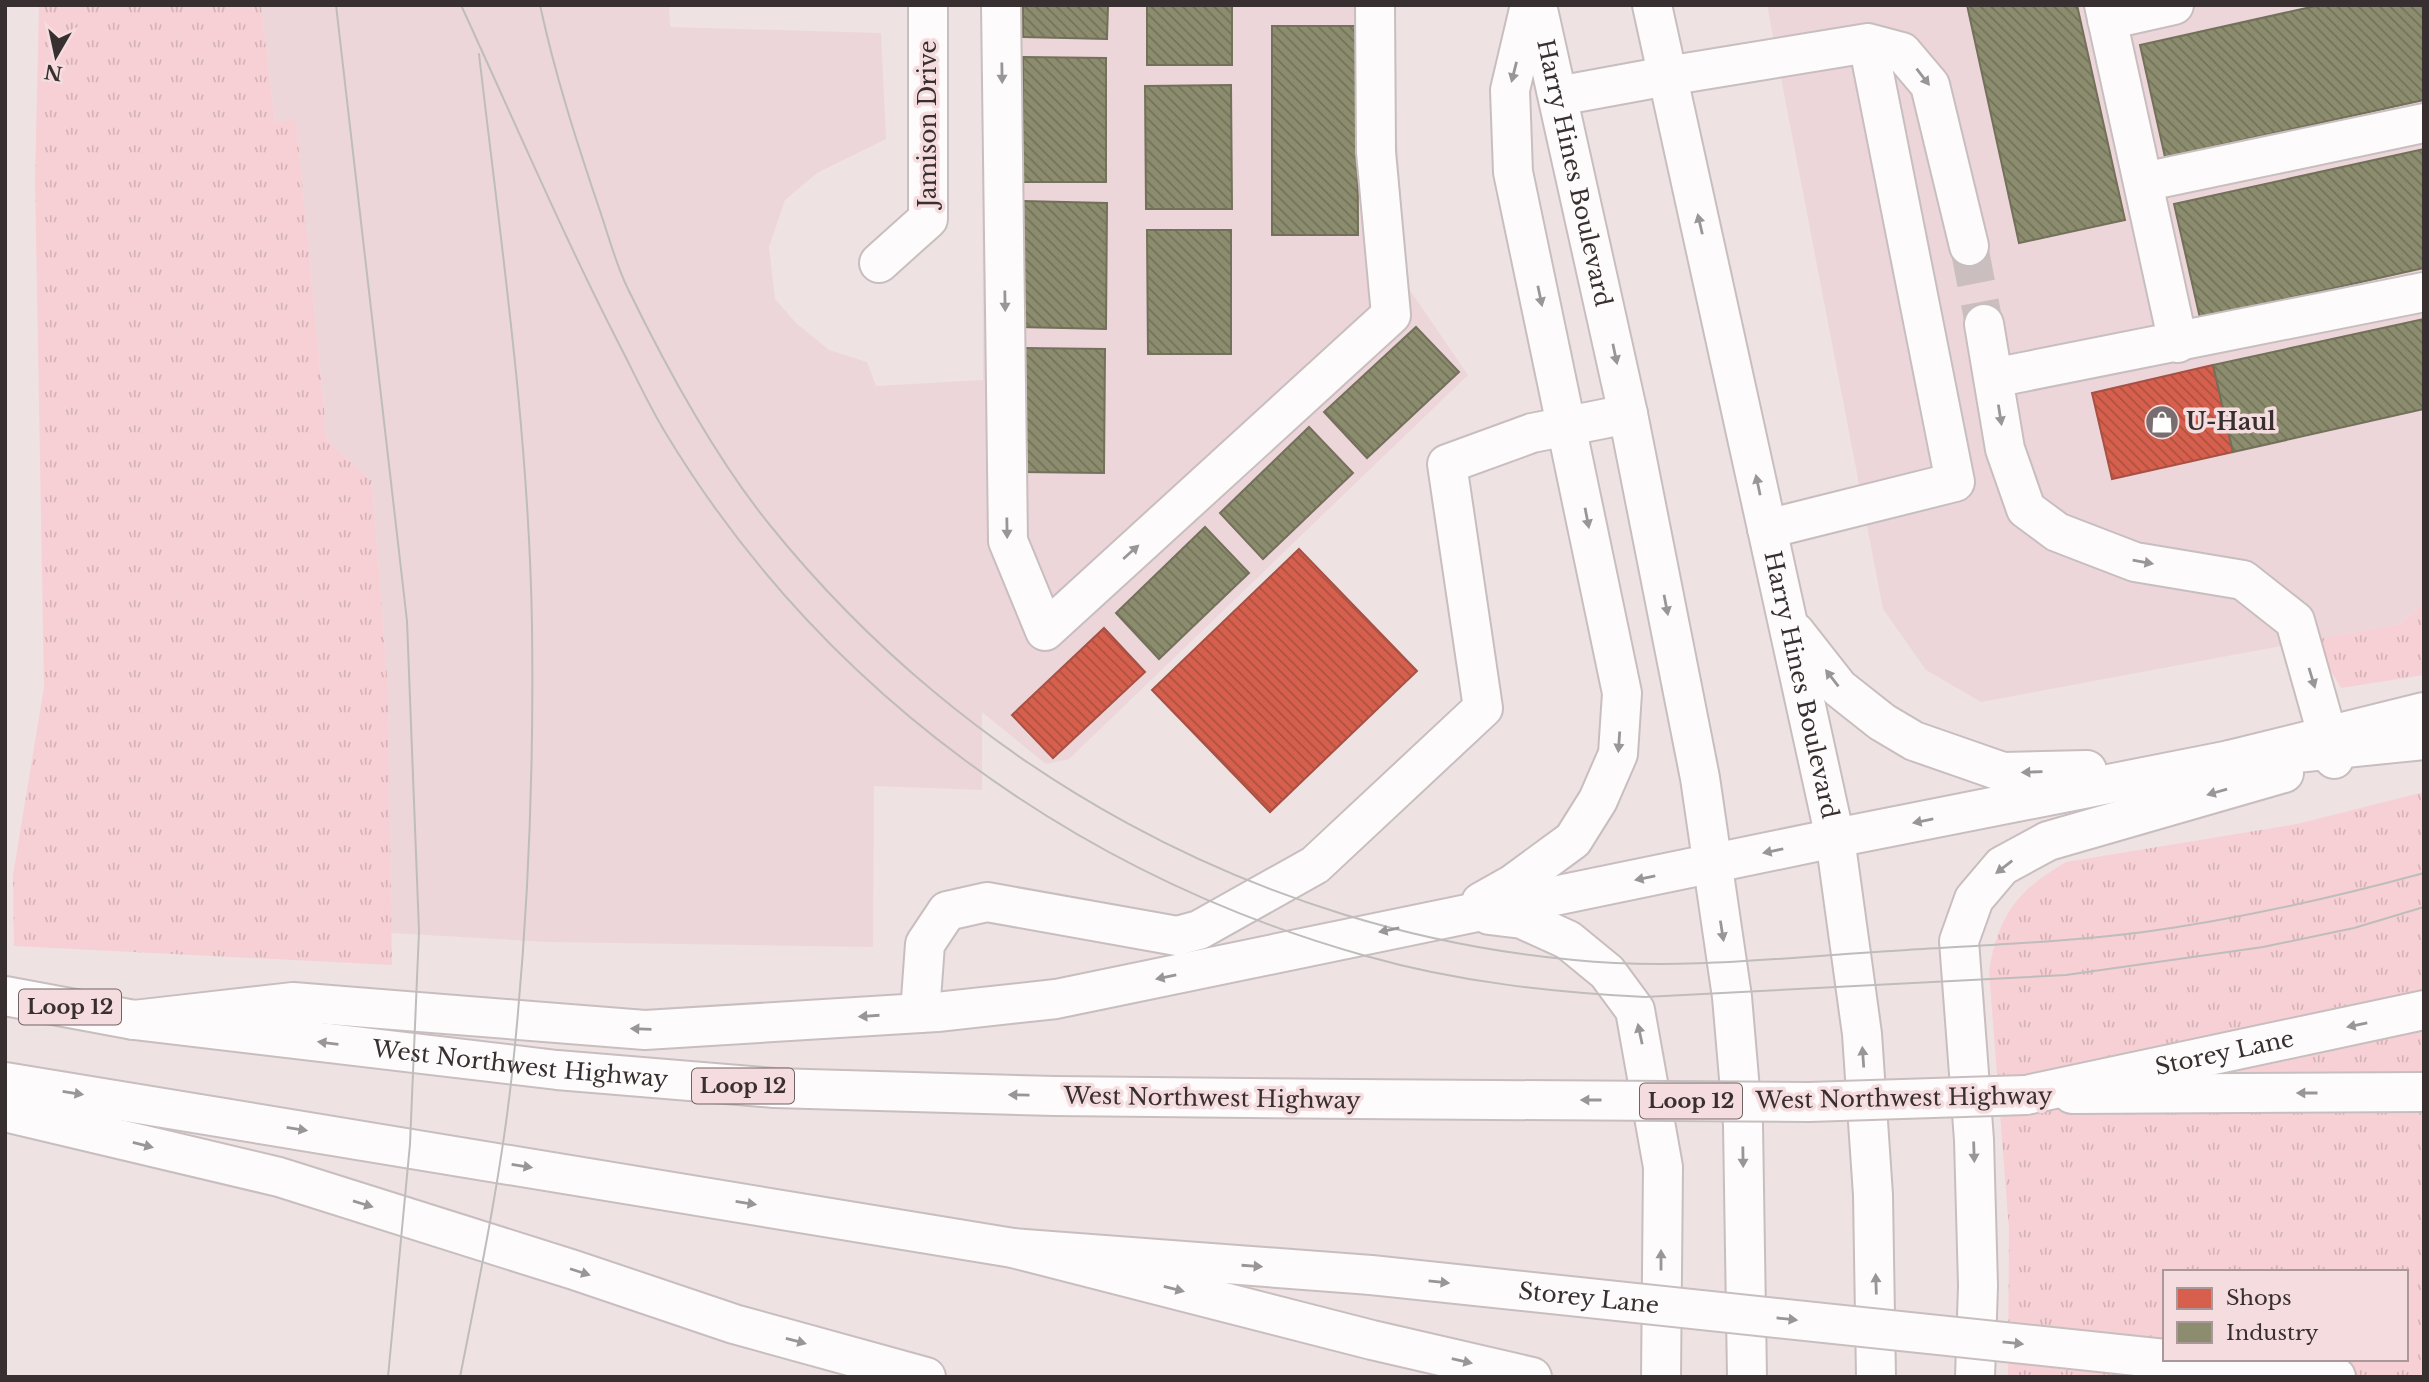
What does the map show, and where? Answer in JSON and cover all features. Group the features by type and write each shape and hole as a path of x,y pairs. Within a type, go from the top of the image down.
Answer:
{"main road":[{"name":"Jamison Drive","path":"879,263 928,219 928,5"},
{"path":"1001,5 1008,541 1045,631 1391,315 1376,152 1375,5"},
{"path":"1464,915 1513,884 1573,840 1598,800 1618,754 1622,693 1513,172 1510,89 1530,5"},
{"name":"Harry Hines Boulevard","path":"1537,5 1628,414 1700,778 1732,997 1742,1125 1747,1377"},
{"name":"Harry Hines Boulevard","path":"1651,5 1835,838 1863,1048 1873,1195 1876,1377"},
{"path":"2174,5 2106,13 2178,343"},
{"path":"1558,96 1868,43 1902,52 1930,85 1969,246"},
{"path":"1767,529 1955,482 1868,43"},
{"path":"2143,182 2424,123"},
{"path":"1993,378 2424,292"},
{"path":"1984,324 2005,449 2026,509 2057,532 2135,562 2244,580 2295,621 2331,748"},
{"path":"920,1013 925,944 947,911 987,902 1177,936 1199,930 1315,864 1483,708 1447,464 1532,433 1628,414"},
{"path":"1788,623 1839,688 1882,722 1914,741 1948,755 2003,772 2214,764"},
{"path":"1975,1377 1978,1286 1974,1140 1959,941 1974,899 2002,866 2048,841 2331,748 2424,712"},
{"path":"134,1020 293,1002 645,1030 920,1013 1056,999 1711,863 2214,764 2331,748 2424,740"},
{"path":"1464,915 1522,919 1568,940 1607,972 1635,1010 1662,1167 1661,1377"},
{"name":"West Northwest Highway","path":"5,996 134,1020 557,1070 774,1088 1055,1096 1809,1102 2026,1094 2424,1092"},
{"name":"Storey Lane","path":"2026,1094 2424,1010"},
{"path":"5,1082 1013,1248 1371,1340 1532,1377"},
{"path":"5,1112 279,1177 734,1324 926,1377"},
{"name":"Storey Lane","path":"1013,1248 1371,1275 2163,1359"},
{"path":"2188,1361 2336,1377"}],"shaded area":[{"path":"261,5 669,5 670,27 881,33 886,139 817,173 785,200 769,247 775,299 797,324 829,350 867,362 876,386 983,380 982,5 1388,5 1407,286 1468,375 1069,759 1046,764 982,712 982,790 874,786 873,947 547,942 391,933 388,688 372,481 327,440 296,121 275,122"},
{"path":"1767,5 2424,5 2424,604 2400,624 1981,702 1926,670 1883,609"}],"green space":[{"path":"39,5 261,5 275,122 296,120 327,440 372,481 388,688 392,965 14,946 13,875 44,687 35,180"},
{"path":"2424,604 2424,675 2341,688 2313,640 2400,624"},
{"path":"2424,792 2424,1377 2008,1377 2009,1230 1989,971 1998,934 2013,906 2035,883 2066,862 2297,824"}],"building: Shops":[{"name":"U-Haul","path":"2213,365 2233,452 2112,479 2092,393"},
{"path":"1299,549 1417,671 1270,812 1152,690"},
{"path":"1104,628 1145,672 1053,758 1012,715"}],"building: Industry":[{"path":"1023,5 1108,5 1107,39 1023,37"},
{"path":"1147,5 1232,5 1232,65 1147,65"},
{"path":"1967,5 2077,5 2125,220 2019,243"},
{"path":"2320,5 2424,5 2424,100 2165,157 2140,45"},
{"path":"1272,26 1357,26 1358,235 1272,235"},
{"path":"1023,57 1106,58 1106,182 1023,182"},
{"path":"1231,85 1232,209 1146,209 1145,86"},
{"path":"2424,149 2424,268 2200,318 2174,204"},
{"path":"1022,201 1107,203 1106,329 1020,327"},
{"path":"1147,230 1231,230 1231,354 1148,354"},
{"path":"2424,319 2424,409 2233,452 2213,365"},
{"path":"1416,327 1459,372 1367,458 1324,412"},
{"path":"1023,348 1105,349 1104,473 1022,472"},
{"path":"1309,427 1353,473 1263,559 1220,513"},
{"path":"1205,527 1249,573 1159,659 1116,613"}],"tunnel":[{"path":"1969,246 1984,324"}],"tram line":[{"path":"336,5 407,621 419,931 410,1144 388,1377"},
{"path":"461,5 578,260 647,399 665,432 728,526 800,612 879,690 966,761 1058,823 1156,876 1259,921 1400,965 1504,984 1645,997 2066,975 2263,947 2354,928 2424,907"},
{"path":"540,5 567,109 624,280 693,411 730,470 769,524 848,612 934,692 1028,762 1128,823 1233,874 1343,914 1457,943 1574,960 1657,964 2026,943 2144,932 2285,907 2424,873"},
{"path":"460,1377 496,1188 512,1074 526,906 532,738 532,626 526,483 513,340 479,54"}],"place":[{"name":"U-Haul","path":"2162,422"}]}
